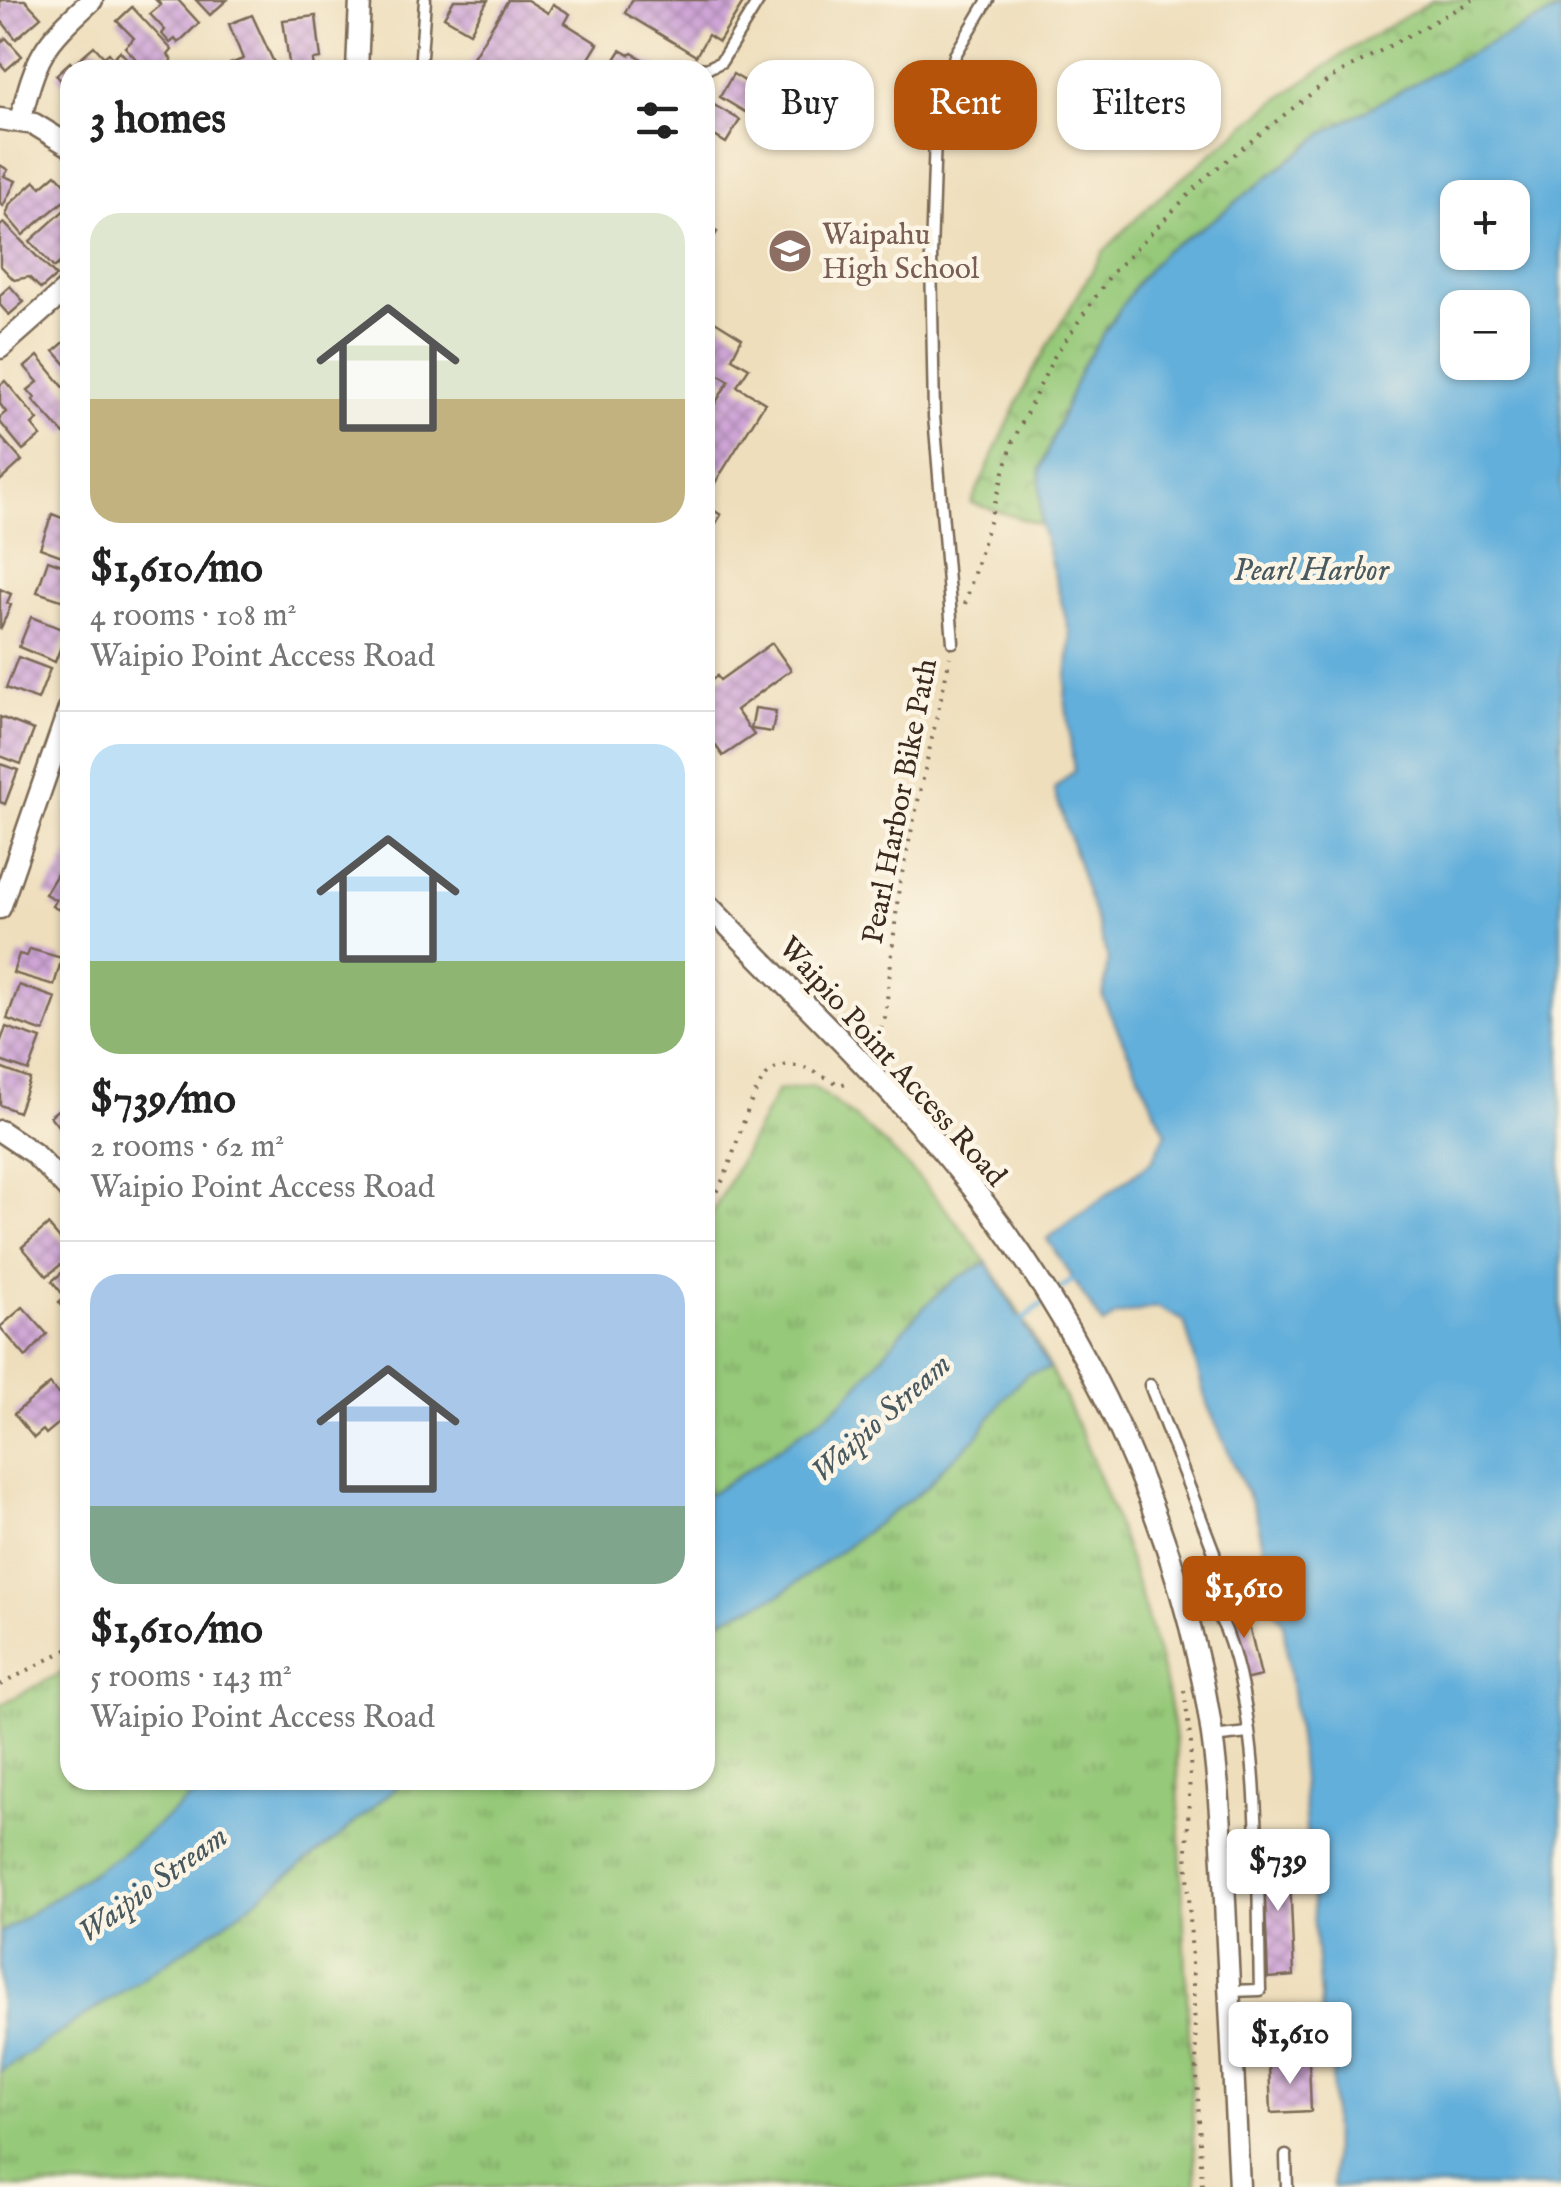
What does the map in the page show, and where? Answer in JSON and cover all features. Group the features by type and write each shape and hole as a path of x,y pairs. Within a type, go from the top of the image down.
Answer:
{"street":[{"path":"60,138 10,120 44,48 92,0"},
{"path":"357,60 360,0"},
{"path":"0,348 60,295"},
{"path":"0,908 9,850 60,730"},
{"name":"Waipio Point Access Road","path":"715,912 950,1160 1011,1240 1074,1336 1125,1443 1177,1579 1212,1737 1221,1807 1239,2187"},
{"path":"0,1131 34,1154 60,1181"}],"lane":[{"path":"421,60 425,0"},
{"path":"715,65 721,62 759,0"},
{"path":"953,642 934,416 931,255 935,135 956,55 988,0"},
{"path":"1150,1385 1214,1552 1215,1560 1202,1583 1225,1629 1248,1733 1260,1990 1230,1991"},
{"path":"1212,1737 1248,1733"},
{"path":"1286,2156 1287,2187"}],"path":[{"path":"963,610 1014,441 1054,358 1112,273 1207,176 1332,78 1473,0"},
{"name":"Pearl Harbor Bike Path","path":"865,1068 885,1018 900,886 953,642"},
{"path":"715,1192 725,1176 754,1097 776,1068 808,1068 840,1084 853,1081 865,1068"},
{"path":"0,1684 60,1653"},
{"path":"1183,1682 1191,1744 1187,1850 1202,2187"}],"green space":[{"path":"1433,0 1561,0 1561,9 1327,131 1213,220 1164,251 1139,280 1081,368 1040,469 1041,525 971,503 1031,374 1104,251 1150,205 1221,150 1269,106 1349,50"},
{"path":"812,1086 871,1132 924,1184 972,1242 1014,1304 1051,1370 1111,1508 1159,1658 1175,1740 1196,2187 0,2187 0,1705 60,1673 60,1790 715,1790 715,1208 777,1091"}],"water":[{"name":"Pearl Harbor","path":"1561,9 1561,2187 1333,2187 1332,2029 1323,2032 1299,1745 1283,1622 1260,1586 1267,1563 1256,1514 1207,1404 1184,1321 1157,1307 1115,1316 1103,1325 1047,1239 1152,1161 1166,1133 1103,998 1108,958 1054,789 1074,771 1065,697 1071,638 1041,525 1040,470 1081,368 1139,280 1164,251 1213,220 1327,131"},
{"path":"987,1263 1050,1369 1027,1374 975,1439 928,1486 780,1595 715,1622 715,1490 834,1409 926,1305 964,1274"},
{"path":"201,1790 393,1790 335,1840 224,1924 0,2072 0,1933 121,1854"}],"building":[{"path":"0,0 25,0 41,17 16,39 0,19"},
{"path":"156,0 178,0 199,23 178,43 175,39 170,43 162,34 165,30 150,14 161,5"},
{"path":"196,0 227,0 210,15"},
{"path":"454,0 488,0 470,32 444,17"},
{"path":"508,0 527,0 548,13 553,4 570,14 565,23 598,44 588,60 471,60"},
{"path":"632,0 745,0 719,42 708,35 696,56 625,13"},
{"path":"132,7 172,50 168,55 172,60 137,60 125,47 134,38 117,21"},
{"path":"252,15 273,60 240,60 229,24"},
{"path":"316,16 321,59 289,60 283,20"},
{"path":"6,38 22,56 6,70 0,63 0,43"},
{"path":"94,46 104,57 109,53 113,58 120,51 128,60 78,60"},
{"path":"621,50 644,60 615,60"},
{"path":"733,74 745,81 745,112 720,97"},
{"path":"715,106 740,120 726,143 715,136"},
{"path":"0,165 8,170 4,176 16,181 3,206 0,204"},
{"path":"56,174 60,178 60,204 23,235 6,215 10,204 35,181 41,187"},
{"path":"60,214 60,263 54,268 30,241"},
{"path":"4,223 56,276 41,289 29,277 14,280 0,265 0,226"},
{"path":"10,286 24,302 9,315 0,305 0,295"},
{"path":"715,321 742,338 732,358 749,368 737,386 765,403 715,483 715,404 729,381 715,372"},
{"path":"38,356 60,383 60,430 33,400 28,390 38,382 25,367"},
{"path":"5,381 38,420 32,425 41,436 23,450 0,422 6,412 0,404 0,385"},
{"path":"0,436 22,461 0,481"},
{"path":"52,514 60,517 60,555 40,548"},
{"path":"48,560 60,564 60,600 37,592"},
{"path":"0,589 11,594 7,603 11,605 0,630"},
{"path":"31,617 60,628 60,649 55,662 19,647"},
{"path":"772,643 791,670 736,710 754,735 723,756 715,745 715,678 720,680"},
{"path":"18,657 50,669 38,700 6,688"},
{"path":"755,708 776,711 772,732 751,729"},
{"path":"0,717 34,730 21,764 0,756"},
{"path":"0,764 18,770 5,804 0,802"},
{"path":"60,869 60,910 52,906 56,900 45,894"},
{"path":"30,949 60,957 54,985 13,973 19,954 27,956"},
{"path":"19,985 56,998 44,1032 7,1019"},
{"path":"6,1027 41,1039 29,1071 0,1061 0,1043"},
{"path":"0,1068 30,1079 18,1112 0,1105"},
{"path":"60,1108 60,1128 50,1116"},
{"path":"48,1225 60,1239 60,1265 47,1276 22,1247"},
{"path":"60,1274 60,1291 52,1281"},
{"path":"23,1307 47,1334 26,1357 0,1327"},
{"path":"50,1384 60,1392 60,1422 46,1434 43,1430 34,1438 14,1414"},
{"path":"1244,1603 1261,1676 1244,1680 1226,1607"},
{"path":"1289,1851 1294,1976 1268,1978 1263,1852"},
{"path":"1305,2032 1306,2058 1262,2059 1261,2033"},
{"path":"1309,2061 1311,2111 1271,2113 1269,2063"}],"waterway":[{"name":"Waipio Stream","path":"1055,1294 1073,1279"},
{"name":"Waipio Stream","path":"1020,1322 1046,1301"}],"place":[{"name":"Waipahu High School","path":"790,251"}]}
